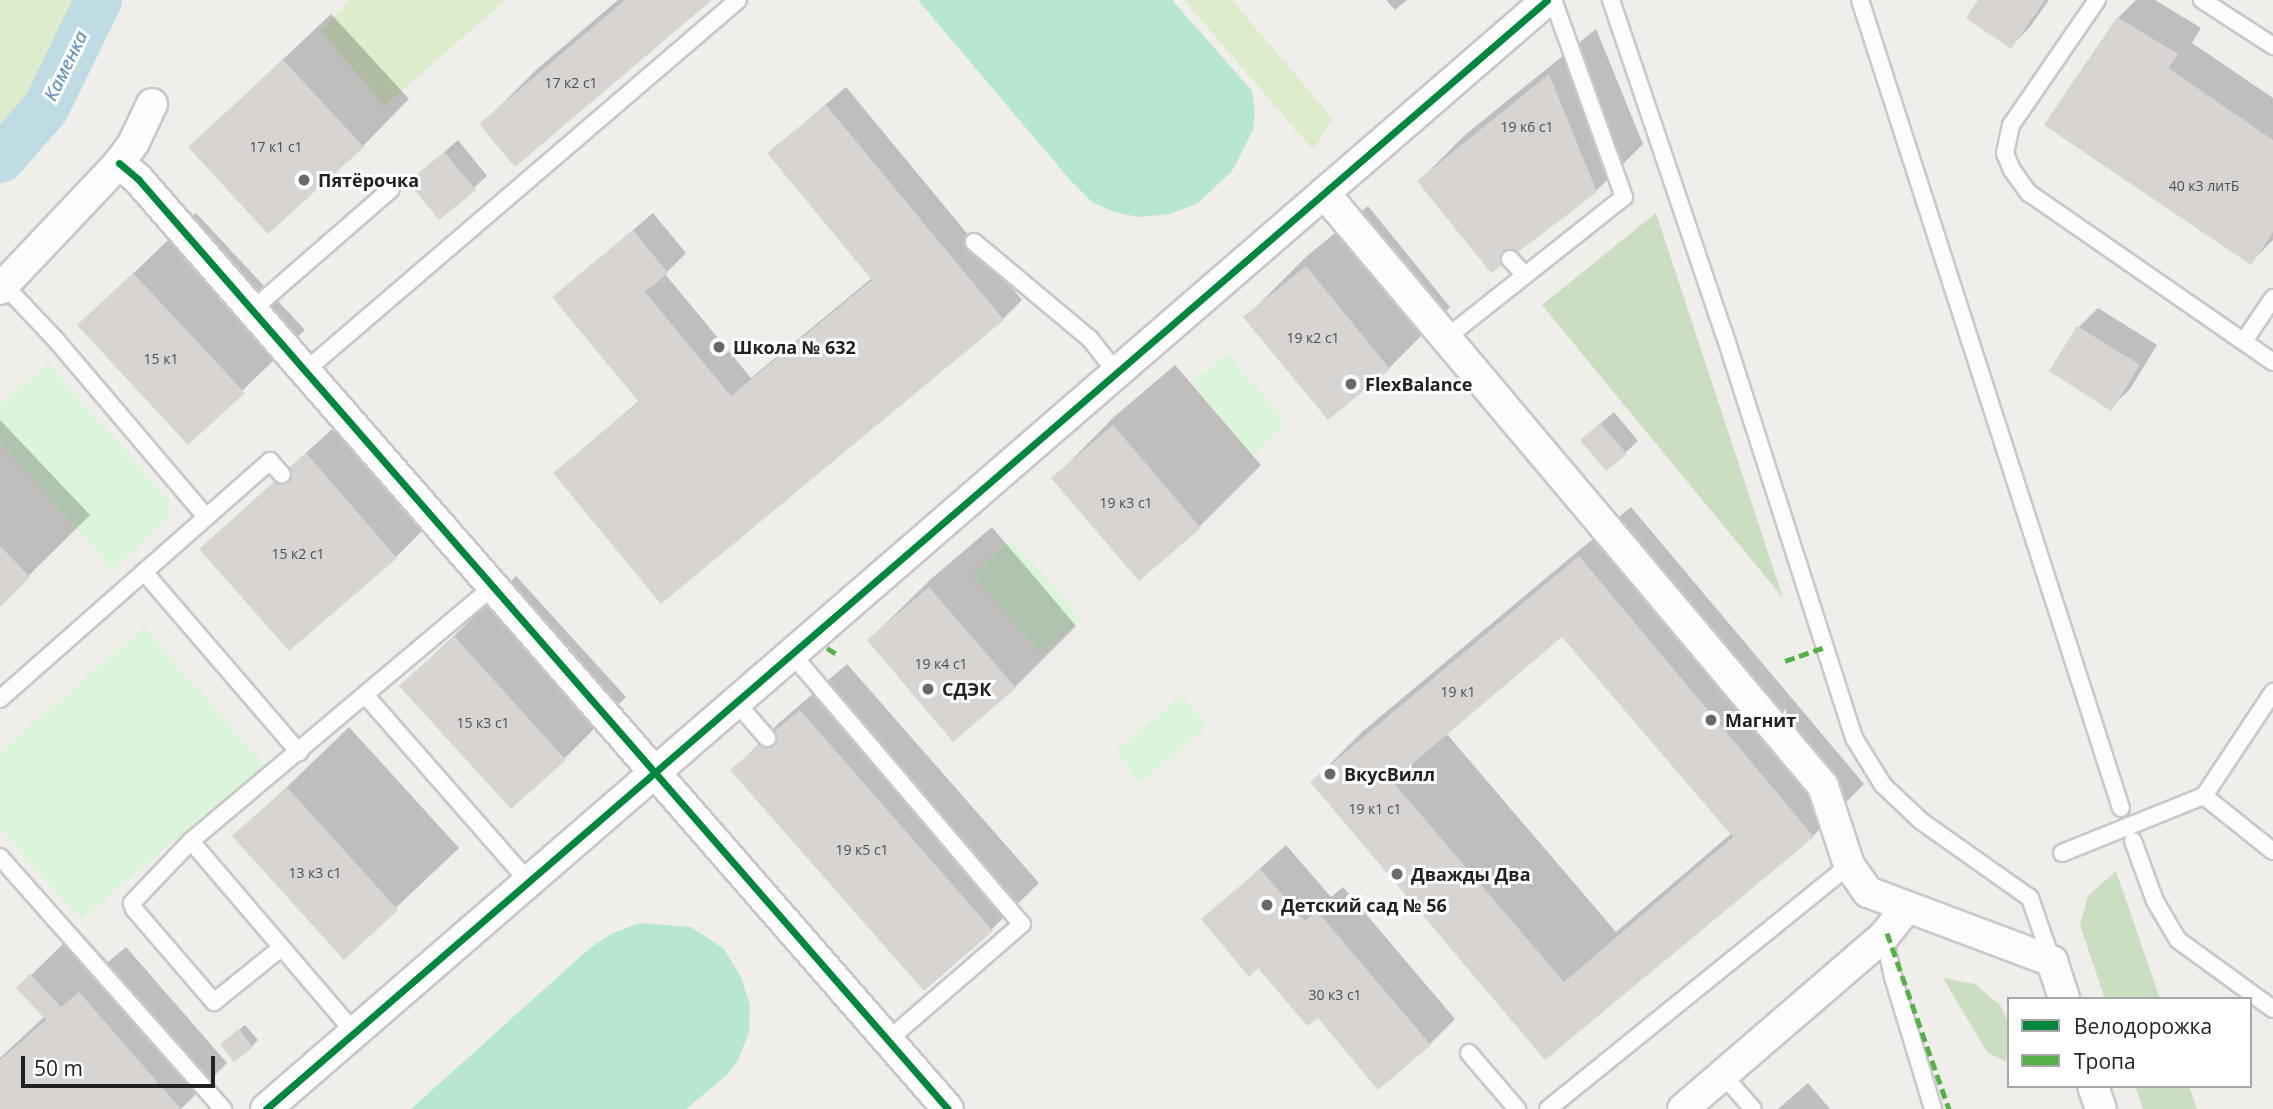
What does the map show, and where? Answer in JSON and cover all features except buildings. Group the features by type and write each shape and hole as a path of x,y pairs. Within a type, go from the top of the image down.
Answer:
{"street":[{"path":"282,1104 354,1032 1547,0"},
{"path":"2,287 119,163 134,142 152,104"},
{"path":"119,163 138,179 948,1109"},
{"path":"1324,192 1824,786 1849,865 1868,892 1906,909 2052,961 2063,997"},
{"path":"1683,1109 1884,936 1906,909"},
{"path":"2094,1088 2101,1109"}],"lane":[{"path":"305,371 738,0"},
{"path":"1446,338 1624,197 1553,0"},
{"path":"1611,0 1724,333 1854,738 1883,785 1921,821 2030,898 2052,961"},
{"path":"1860,0 2121,807"},
{"path":"2097,0 2011,125 2005,153 2012,170 2029,193 2273,362"},
{"path":"2202,0 2273,46"},
{"path":"252,310 391,189"},
{"path":"974,242 1090,340 1116,372"},
{"path":"1510,259 1525,275"},
{"path":"2,287 56,340 206,517"},
{"path":"2244,341 2273,298"},
{"path":"0,699 270,461 282,475"},
{"path":"144,572 299,752"},
{"path":"281,948 214,1002 134,909 132,903 191,841 367,697 493,587"},
{"path":"791,653 1022,924 888,1040"},
{"path":"2062,853 2204,796 2273,692"},
{"path":"367,697 528,881"},
{"path":"735,701 767,738"},
{"path":"2204,796 2273,852"},
{"path":"191,841 354,1032"},
{"path":"2133,841 2155,901 2178,940 2273,1009"},
{"path":"0,856 223,1109"},
{"path":"1548,1109 1849,865"},
{"path":"1884,936 1893,977 1933,1109"},
{"path":"1469,1053 1517,1109"},
{"path":"1723,1075 1753,1109"}],"green space":[{"path":"0,0 98,0 45,108 0,159"},
{"path":"350,0 506,0 384,106 321,31"},
{"path":"918,0 1172,0 1252,91 1255,112 1253,130 1232,171 1198,203 1170,214 1138,217 1114,212 1092,202 1070,180"},
{"path":"1184,0 1232,0 1333,119 1313,150"},
{"path":"1656,213 1783,598 1542,305"},
{"path":"1227,353 1287,425 1252,455 1192,382"},
{"path":"48,364 169,500 169,519 112,569 0,442 0,405"},
{"path":"1011,540 1081,618 1041,653 972,575"},
{"path":"144,628 264,765 81,919 0,829 0,752"},
{"path":"1181,696 1207,726 1141,783 1115,752"},
{"path":"2116,871 2159,997 2104,997 2080,925 2088,896"},
{"path":"640,923 691,927 724,949 741,977 750,1005 749,1032 738,1060 728,1074 686,1109 411,1109 590,948 611,934"},
{"path":"1943,978 1975,984 2000,1005 2007,1020 2007,1060 2006,1062 1987,1052"},
{"path":"2136,1088 2190,1088 2197,1109 2143,1109"}],"waterway":[{"name":"Каменка","path":"0,159 45,108 98,0"}],"marked path":[{"path":"1785,661 1825,647"},
{"path":"827,648 838,655"},
{"path":"1887,933 1949,1109"}],"cycle path":[{"path":"266,1109 1547,0"},
{"path":"119,163 138,179 948,1109"}],"place":[{"name":"Пятёрочка","path":"304,180"},
{"name":"Школа № 632","path":"719,347"},
{"name":"FlexBalance","path":"1351,384"},
{"name":"СДЭК","path":"928,689"},
{"name":"Магнит","path":"1711,720"},
{"name":"ВкусВилл","path":"1330,774"},
{"name":"Дважды Два","path":"1397,874"},
{"name":"Детский сад № 56","path":"1267,905"}]}
